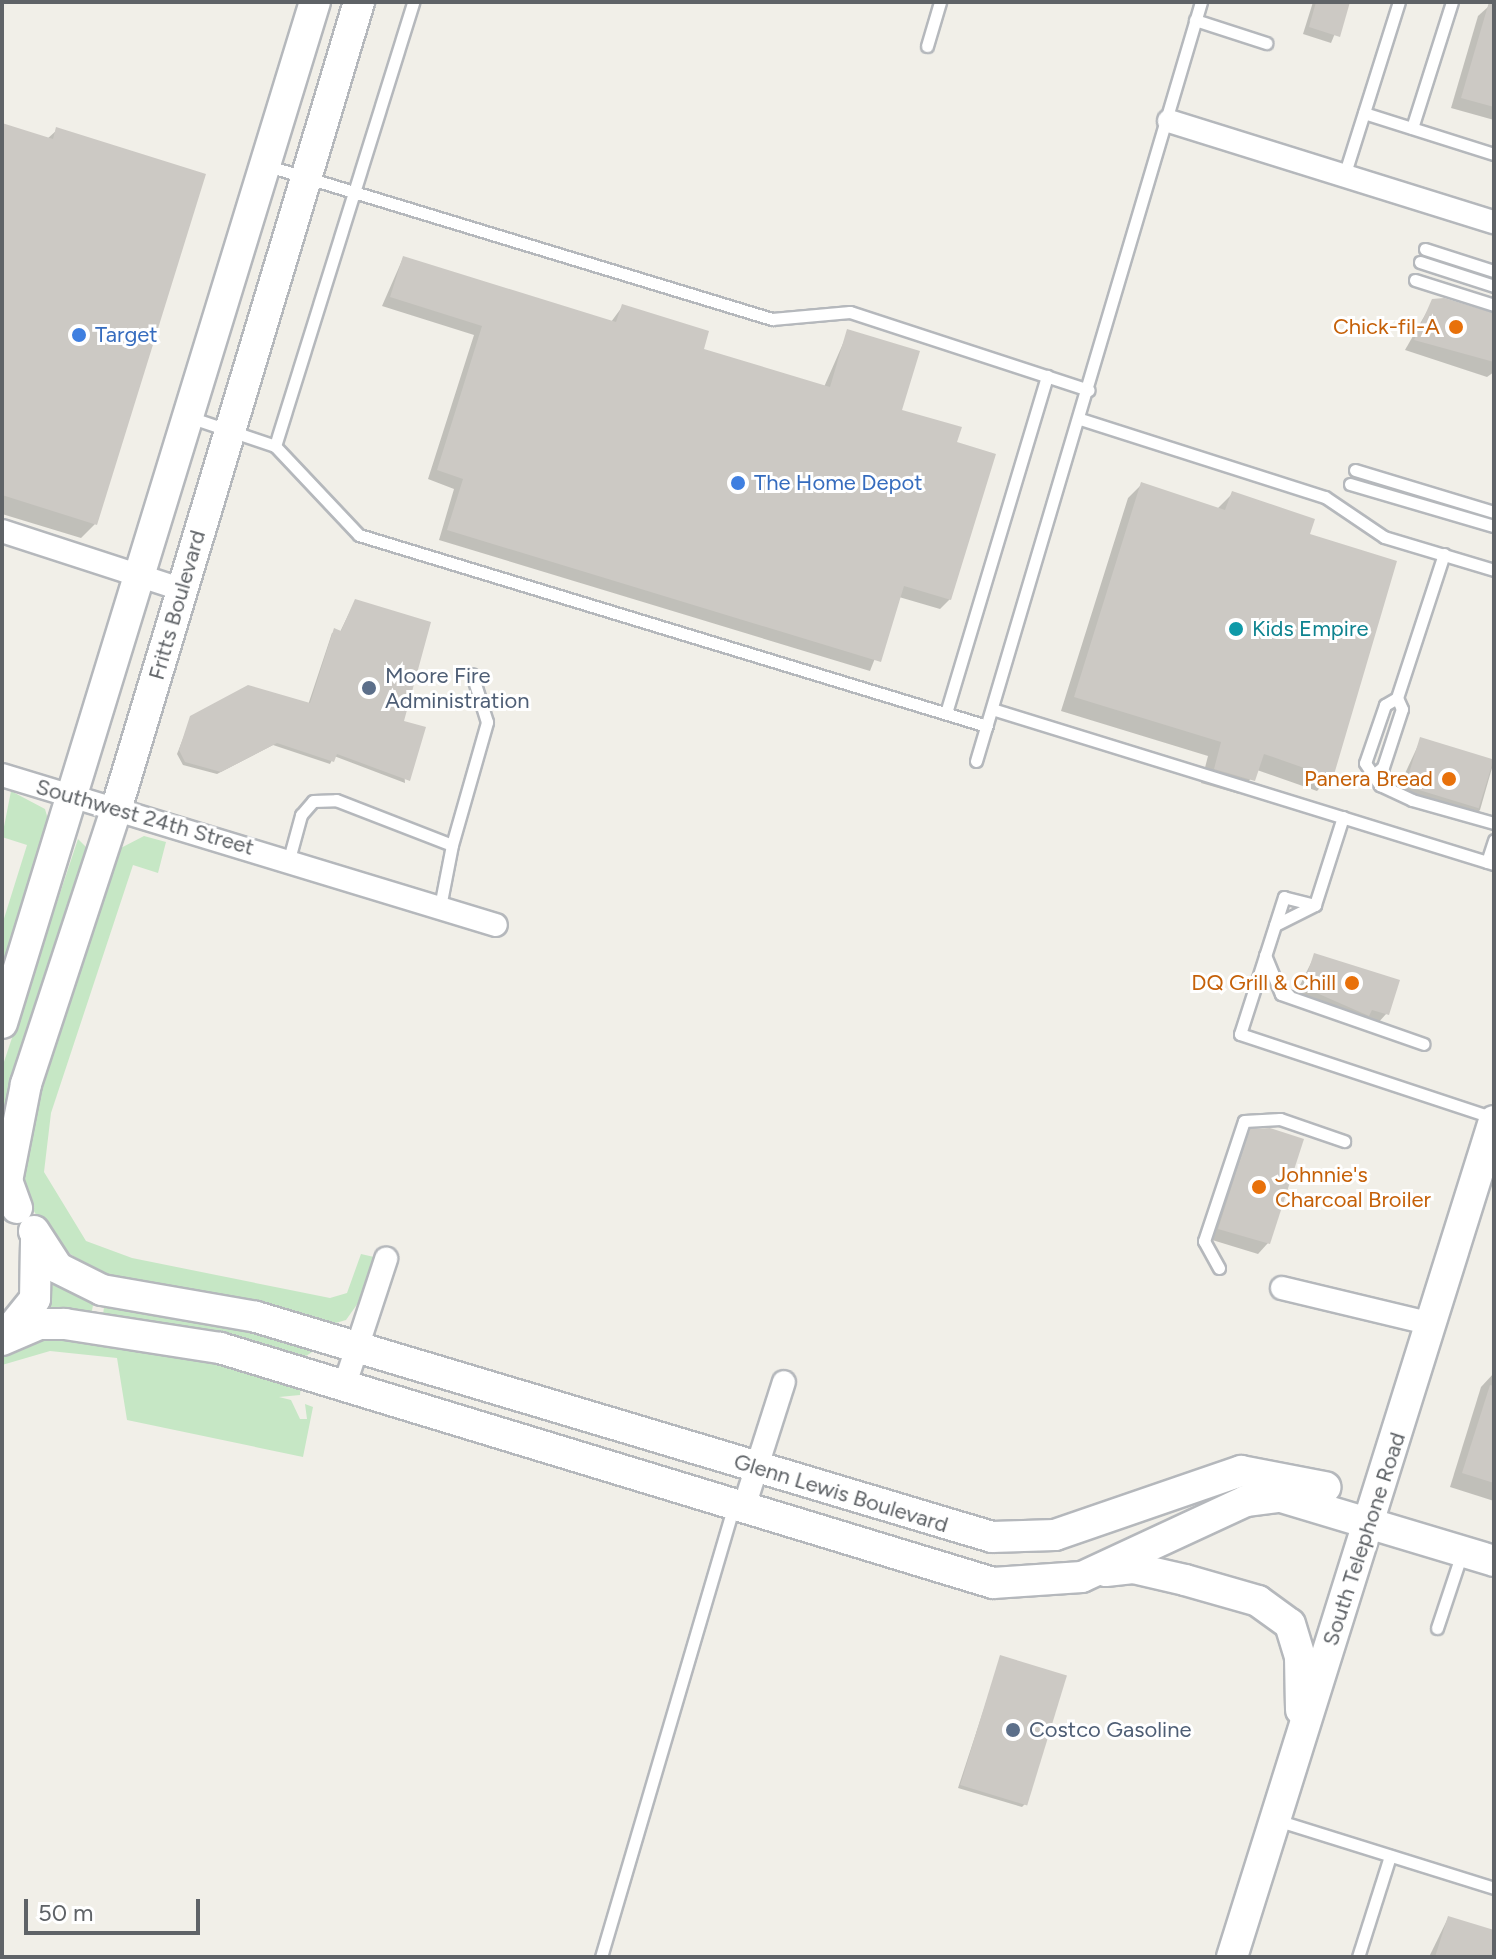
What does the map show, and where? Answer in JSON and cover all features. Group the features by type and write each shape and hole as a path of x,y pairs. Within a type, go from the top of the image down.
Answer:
{"street":[{"name":"Fritts Boulevard","path":"2,1023 315,2"},
{"name":"Fritts Boulevard","path":"2,1339 35,1299 40,1254 7,1181 26,1084 116,810 359,2"},
{"path":"1169,121 1494,222"},
{"path":"2,531 181,589"},
{"name":"Southwest 24th Street","path":"2,775 289,859 496,925"},
{"name":"South Telephone Road","path":"1232,1957 1432,1324 1487,1169 1494,1120"},
{"name":"Glenn Lewis Boulevard","path":"18,1211 58,1268 102,1290 256,1317 992,1537 1055,1535 1241,1471 1335,1490 1371,1521"},
{"path":"345,1384 386,1259"},
{"path":"1282,1288 1432,1324"},
{"name":"Glenn Lewis Boulevard","path":"2,1339 39,1324 95,1327 220,1348 993,1583 1056,1584 1092,1573 1256,1499 1301,1498 1371,1521"},
{"path":"740,1506 784,1382"},
{"path":"1371,1521 1494,1561"},
{"name":"Glenn Lewis Boulevard","path":"1092,1573 1133,1568 1185,1580 1258,1601 1290,1624 1300,1657 1301,1737"}],"lane":[{"path":"275,446 413,2"},
{"path":"927,46 940,2"},
{"path":"976,761 1169,121 1201,2"},
{"path":"1344,176 1399,2"},
{"path":"1412,128 1452,2"},
{"path":"1195,20 1266,43"},
{"path":"1364,113 1494,154"},
{"path":"265,165 772,319 850,312 1089,390"},
{"path":"1425,249 1494,271"},
{"path":"1420,262 1494,286"},
{"path":"1415,280 1494,305"},
{"path":"946,713 1047,376"},
{"path":"188,417 227,434 275,446 359,535 987,726"},
{"path":"1080,419 1325,497 1384,537 1494,570"},
{"path":"1355,470 1494,512"},
{"path":"1350,484 1494,526"},
{"path":"1444,554 1397,698 1385,705 1365,763 1372,776 1412,800 1494,823"},
{"path":"440,907 452,845 487,722 472,674"},
{"path":"1372,776 1383,767 1402,709 1397,698"},
{"path":"992,709 1491,863 1494,840"},
{"path":"289,859 313,801 336,800 452,845"},
{"path":"1275,925 1315,905 1343,817"},
{"path":"1315,905 1284,897 1240,1034 1494,1120"},
{"path":"1265,954 1281,994 1424,1044"},
{"path":"1219,1268 1204,1241 1244,1121 1280,1119 1344,1141"},
{"path":"601,1957 740,1506"},
{"path":"1437,1628 1463,1551"},
{"path":"1275,1819 1494,1888"},
{"path":"1358,1957 1390,1856"}],"green space":[{"path":"11,791 45,809 49,823 2,988 2,925 27,845 2,837"},
{"path":"144,836 166,842 158,873 133,865 51,1113 44,1172 86,1241 132,1258 330,1298 347,1293 361,1254 374,1257 363,1296 346,1320 332,1324 99,1272 51,1242 29,1202 21,1173 30,1115 115,851"},
{"path":"78,839 87,848 2,1113 2,1068"},
{"path":"49,1282 95,1296 91,1315 46,1307"},
{"path":"105,1299 266,1330 312,1352 306,1356 103,1315"},
{"path":"58,1332 199,1354 301,1384 300,1395 279,1397 291,1400 300,1419 307,1419 305,1404 313,1407 303,1457 127,1420 117,1358 50,1351 2,1365 2,1346"}],"building":[{"path":"1316,2 1350,2 1340,37 1309,27"},
{"path":"1489,2 1494,2 1494,107 1461,98"},
{"name":"Target","path":"2,123 53,139 56,127 206,174 97,525 2,495"},
{"name":"The Home Depot","path":"403,256 616,322 622,304 709,331 704,349 830,387 847,329 920,351 902,410 962,427 957,442 996,454 951,600 904,586 881,662 447,530 463,479 437,470 482,326 390,297"},
{"name":"Chick-fil-A","path":"1444,298 1494,313 1494,362 1414,340 1432,299"},
{"name":"Kids Empire","path":"1141,482 1225,510 1232,491 1315,519 1310,534 1397,561 1333,778 1264,754 1255,781 1214,769 1221,742 1074,697"},
{"name":"Moore Fire Administration","path":"355,599 431,622 404,721 426,727 410,781 337,754 334,762 277,743 221,772 185,762 179,750 190,716 248,685 310,703 334,628 341,631"},
{"name":"Panera Bread","path":"1420,737 1494,760 1479,808 1405,786"},
{"name":"DQ Grill & Chill","path":"1314,953 1400,980 1389,1015 1372,1010 1369,1016 1303,987"},
{"name":"Johnnie's Charcoal Broiler","path":"1270,1128 1304,1139 1270,1244 1218,1229 1250,1129"},
{"path":"1490,1385 1494,1386 1494,1483 1462,1473"},
{"name":"Costco Gasoline","path":"1000,1655 1067,1675 1027,1806 960,1785"},
{"path":"1448,1916 1494,1930 1494,1957 1435,1957"}],"place":[{"name":"Chick-fil-A","path":"1456,327"},
{"name":"Target","path":"79,335"},
{"name":"The Home Depot","path":"738,483"},
{"name":"Kids Empire","path":"1236,629"},
{"name":"Moore Fire Administration","path":"369,688"},
{"name":"Panera Bread","path":"1449,779"},
{"name":"DQ Grill & Chill","path":"1352,983"},
{"name":"Johnnie's Charcoal Broiler","path":"1259,1187"},
{"name":"Costco Gasoline","path":"1013,1730"}]}
